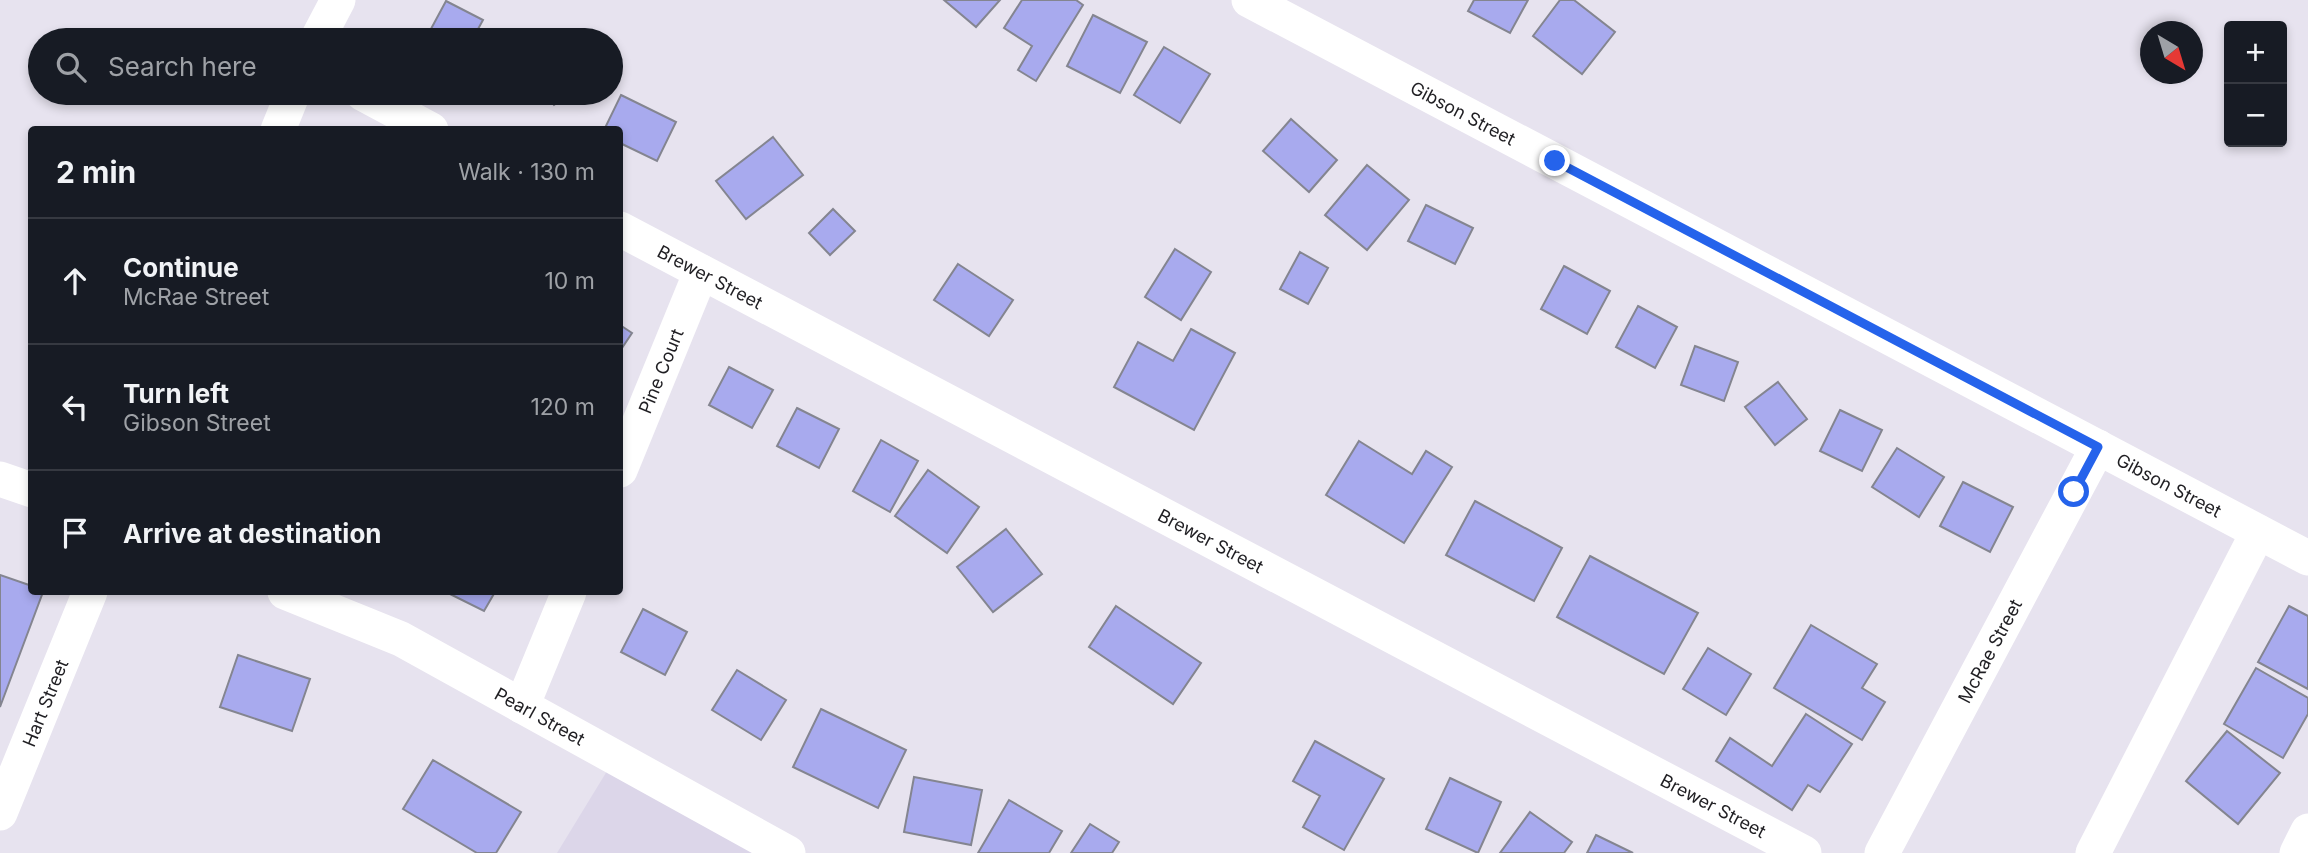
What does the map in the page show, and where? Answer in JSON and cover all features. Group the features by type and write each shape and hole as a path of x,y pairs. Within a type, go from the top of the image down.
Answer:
{"street":[{"path":"323,28 338,0"},
{"name":"Gibson Street","path":"1249,0 2308,558"},
{"path":"280,126 288,105"},
{"path":"385,105 424,126"},
{"name":"Brewer Street","path":"623,231 1804,853"},
{"name":"Pine Court","path":"623,463 701,272"},
{"name":"McRae Street","path":"1882,853 2098,447"},
{"path":"0,479 28,490"},
{"path":"2093,853 2258,532"},
{"name":"Hart Street","path":"0,813 89,595"},
{"name":"Pearl Street","path":"292,595 401,639 788,853"},
{"path":"522,706 568,595"},
{"path":"2297,853 2308,831"}],"shaded area":[{"path":"615,758 788,853 557,853"}],"building":[{"path":"944,0 1000,0 976,27"},
{"path":"1022,0 1076,0 1083,5 1036,81 1018,70 1032,46 1004,28"},
{"path":"1474,0 1528,0 1510,33 1468,11"},
{"path":"1560,0 1574,0 1615,32 1582,74 1533,36"},
{"path":"446,1 483,20 479,28 431,28"},
{"path":"1093,15 1147,42 1120,93 1067,66"},
{"path":"1164,47 1210,74 1180,123 1134,95"},
{"path":"623,96 676,122 657,161 623,144 623,126 606,126 616,105 623,105"},
{"path":"1291,119 1337,160 1309,192 1263,151"},
{"path":"773,137 803,175 746,219 716,181"},
{"path":"1367,165 1409,200 1367,250 1325,215"},
{"path":"1426,205 1473,228 1455,264 1408,241"},
{"path":"833,209 855,231 830,255 809,233"},
{"path":"1175,249 1211,272 1181,320 1145,297"},
{"path":"1300,252 1328,268 1308,304 1280,289"},
{"path":"958,264 1013,300 989,336 934,300"},
{"path":"1564,266 1610,291 1587,334 1541,309"},
{"path":"1638,306 1677,327 1655,368 1616,347"},
{"path":"623,327 632,333 623,346"},
{"path":"1191,329 1235,353 1194,430 1114,387 1138,342 1173,361"},
{"path":"1695,346 1738,362 1724,401 1681,385"},
{"path":"729,367 773,390 752,428 709,405"},
{"path":"1778,382 1807,419 1775,445 1745,407"},
{"path":"797,408 839,429 819,468 777,446"},
{"path":"1840,410 1882,430 1862,471 1820,451"},
{"path":"881,440 918,461 890,512 853,491"},
{"path":"1359,441 1412,474 1426,451 1452,467 1404,543 1326,495"},
{"path":"1897,448 1944,477 1919,517 1872,487"},
{"path":"928,470 979,507 947,553 895,516"},
{"path":"1963,482 2013,507 1990,552 1940,526"},
{"path":"1475,501 1562,548 1534,601 1446,555"},
{"path":"1006,529 1042,574 993,612 957,567"},
{"path":"1590,556 1698,613 1664,674 1557,617"},
{"path":"0,575 28,585 28,595 42,595 0,707"},
{"path":"452,595 493,595 484,611"},
{"path":"1116,606 1201,663 1173,704 1089,647"},
{"path":"2289,606 2308,616 2308,689 2258,662"},
{"path":"643,609 687,632 665,675 621,652"},
{"path":"1811,625 1877,664 1862,688 1885,702 1862,740 1774,688"},
{"path":"1708,648 1751,674 1726,715 1683,689"},
{"path":"238,655 310,679 292,731 220,707"},
{"path":"2256,668 2308,698 2308,714 2283,758 2224,724"},
{"path":"737,670 786,700 761,740 712,710"},
{"path":"821,709 906,750 878,808 793,767"},
{"path":"1806,714 1852,744 1820,792 1808,785 1792,810 1716,761 1730,738 1772,766"},
{"path":"2227,731 2280,773 2238,824 2186,781"},
{"path":"1315,741 1384,779 1344,850 1303,827 1320,796 1293,781"},
{"path":"433,760 521,812 496,853 477,853 403,809"},
{"path":"914,777 982,790 971,845 904,832"},
{"path":"1450,778 1501,802 1478,853 1426,829"},
{"path":"1009,800 1062,831 1049,853 978,853"},
{"path":"1530,812 1572,842 1564,853 1500,853"},
{"path":"1090,824 1119,842 1112,853 1071,853"},
{"path":"1596,835 1633,853 1587,853"}],"route":[{"path":"1555,161 2098,447 2074,492"}]}
